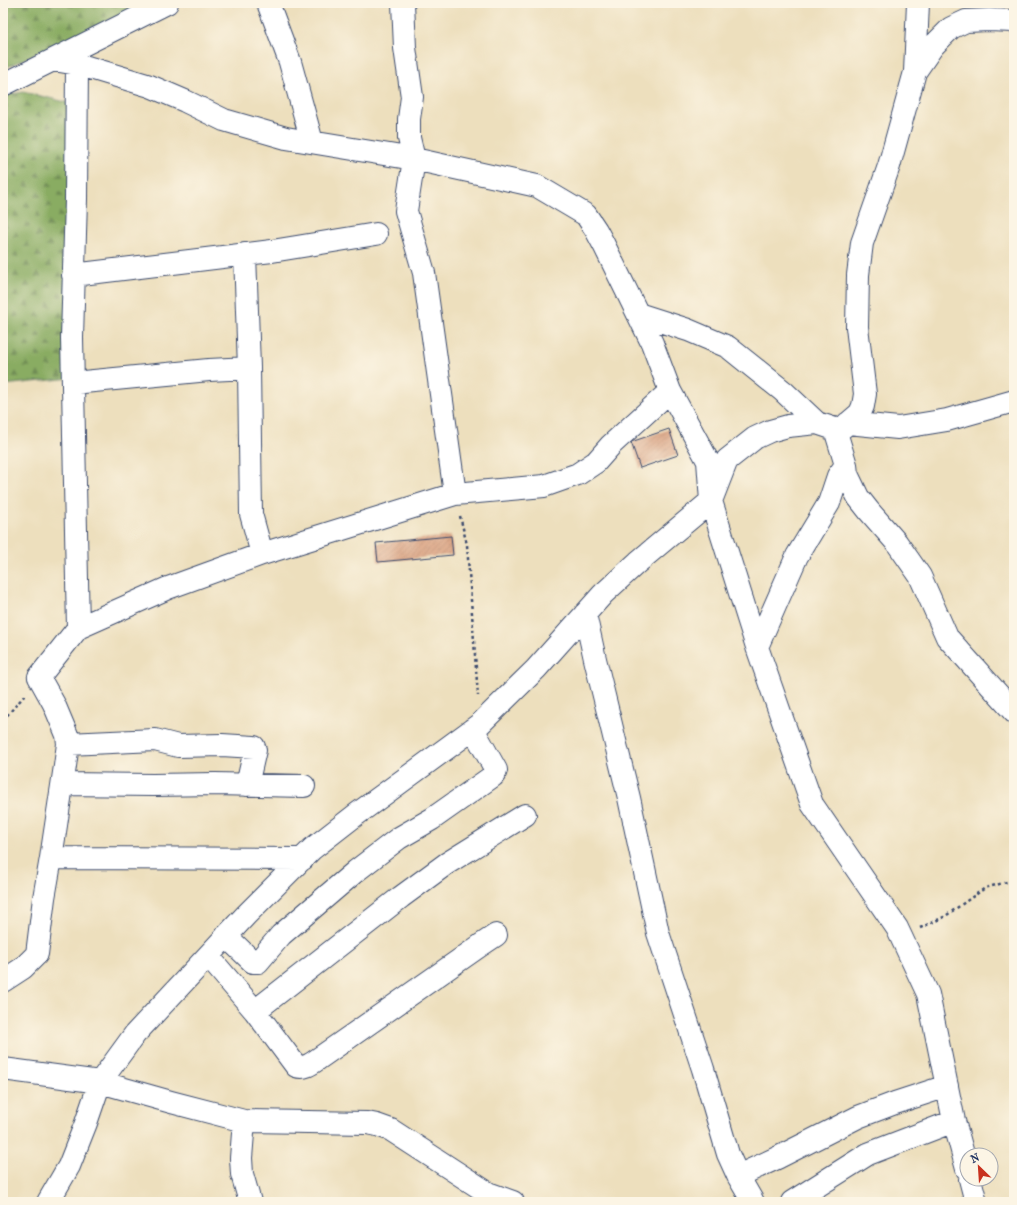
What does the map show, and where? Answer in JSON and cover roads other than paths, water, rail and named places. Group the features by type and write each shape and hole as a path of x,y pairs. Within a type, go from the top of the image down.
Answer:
{"street":[{"path":"3,84 54,60 166,3"},
{"path":"268,3 290,62 312,142"},
{"path":"403,3 405,48 412,97 409,119 409,138 414,160 406,211 424,273 455,494"},
{"path":"833,425 860,413 863,406 864,394 857,327 858,275 862,243 889,166 915,72 918,3"},
{"path":"915,72 932,46 950,28 966,21 1014,21"},
{"path":"54,60 77,64 150,86 224,120 286,138 414,160 538,186 586,215 601,240 652,342 670,391 708,461 711,501 757,647 812,804 897,928 928,994 954,1121 961,1147"},
{"path":"77,64 76,199 72,338 78,628"},
{"path":"73,275 272,252 376,234"},
{"path":"245,254 249,368 251,514 262,554"},
{"path":"638,314 688,330 728,347 783,391 833,425 848,474 858,497 897,544 920,576 947,637 1014,712"},
{"path":"73,383 209,370 249,368"},
{"path":"3,981 23,968 37,954 44,898 52,858 68,744 63,725 54,704 39,677 78,628 168,588 262,554 455,494 544,486 578,474 596,462 611,445 670,391"},
{"path":"48,1202 69,1166 100,1082 135,1034 226,936 312,849 477,726 536,669 603,594 638,562 711,501 727,460 755,438 770,431 788,426 833,425 898,428 947,420 1014,401"},
{"path":"757,647 797,556 828,502 838,476 846,465"},
{"path":"585,614 629,798 658,934 703,1069 728,1154 738,1176 753,1202"},
{"path":"226,936 253,962 258,962 281,935 356,871 399,838 432,819 493,776 496,773 496,770 477,726"},
{"path":"68,744 155,740 178,746 222,745 254,748 255,750 246,784"},
{"path":"63,784 246,784 304,786"},
{"path":"255,1011 401,897 446,864 525,815"},
{"path":"52,858 303,859"},
{"path":"208,956 255,1011 296,1066 301,1068 308,1066 496,935"},
{"path":"3,1069 100,1082 244,1121 366,1123 377,1125 391,1130 491,1198 513,1202"},
{"path":"738,1176 858,1118 895,1103 948,1086"},
{"path":"244,1121 241,1158 242,1174 250,1202"},
{"path":"792,1202 868,1154 954,1121"},
{"path":"972,1187 976,1202"}]}
